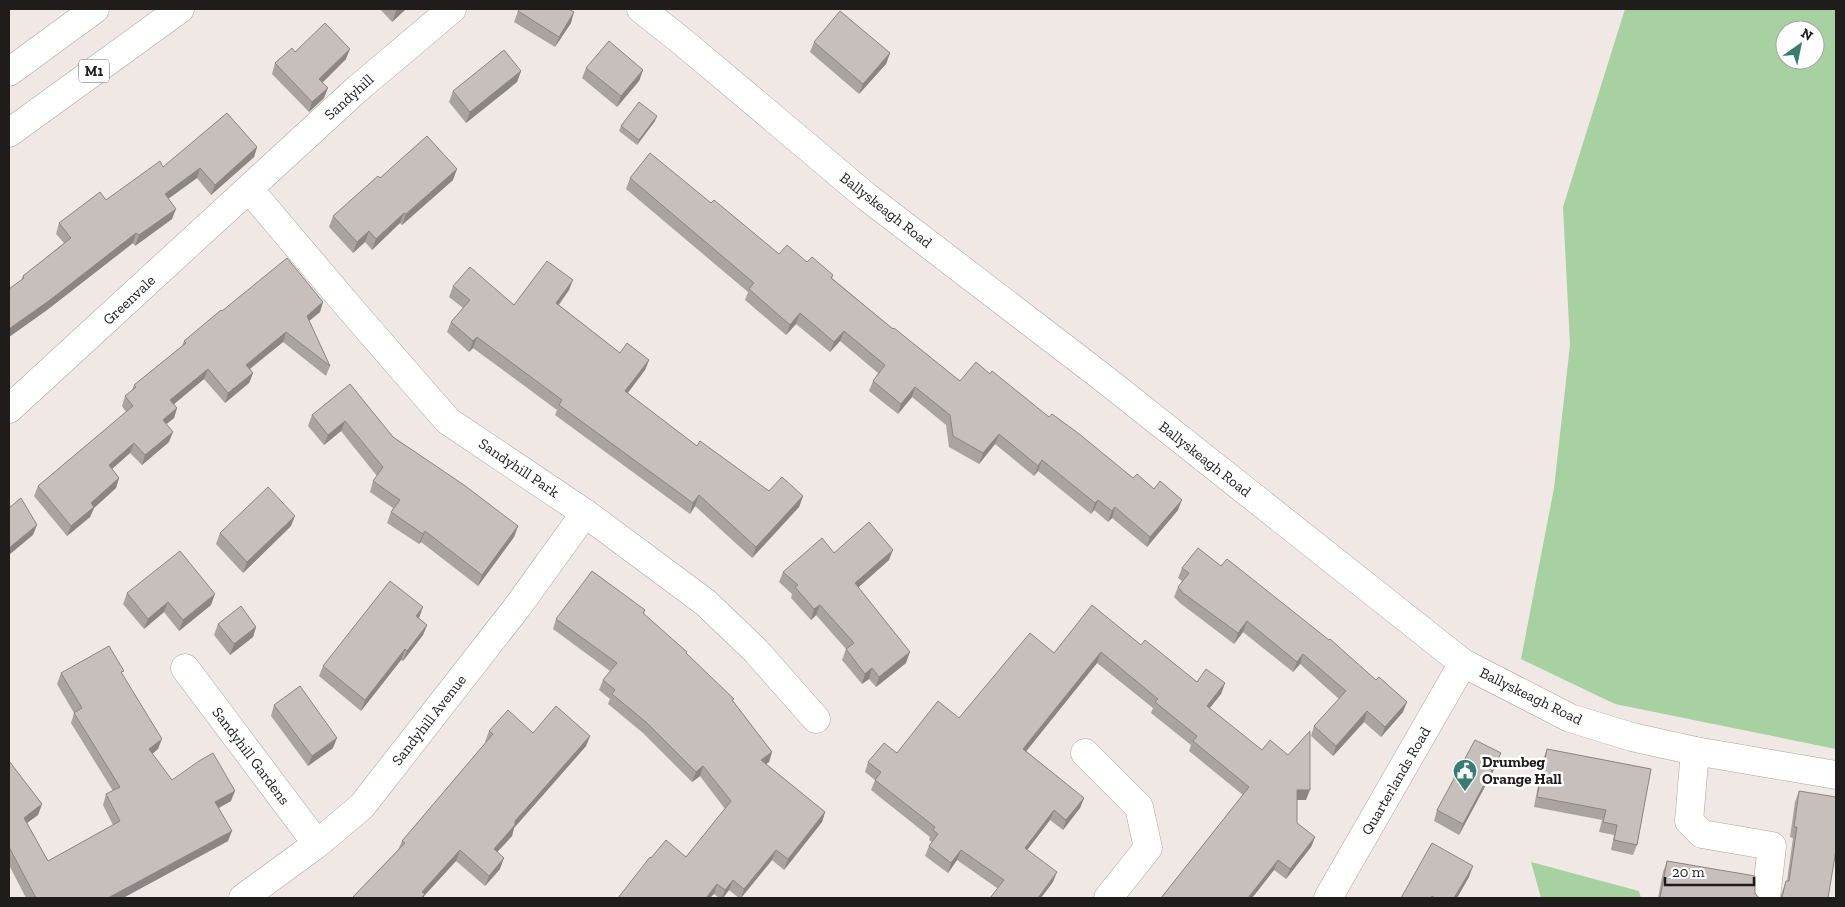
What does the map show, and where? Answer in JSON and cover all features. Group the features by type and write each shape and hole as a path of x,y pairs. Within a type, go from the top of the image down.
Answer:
{"main road":[{"path":"9,72 94,9"},
{"name":"M1","path":"9,133 180,9"},
{"name":"Sandyhill","path":"249,189 356,90 452,9"},
{"name":"Ballyskeagh Road","path":"641,9 868,197 1102,377 1463,663 1570,718 1632,737 1695,751 1836,775"},
{"name":"Greenvale","path":"9,410 249,189"},
{"name":"Sandyhill Park","path":"249,189 448,421 585,514 706,602 756,652 816,719"},
{"name":"Sandyhill Avenue","path":"243,898 316,844 362,806 518,606 585,514"},
{"name":"Quarterlands Road","path":"1328,898 1463,663"},
{"name":"Sandyhill Gardens","path":"185,668 316,844"},
{"path":"1695,751 1689,821 1702,834 1772,846 1766,898"},
{"path":"1085,752 1139,807 1148,848 1108,898"}],"green space":[{"path":"1625,9 1836,9 1836,749 1615,704 1521,659 1554,488 1570,345 1563,207"},
{"path":"1531,862 1639,891 1641,898 1541,898"}],"building":[{"path":"519,9 569,9 574,12 559,37 518,11"},
{"path":"840,11 890,53 863,84 814,42"},
{"path":"325,23 350,49 319,79 328,88 312,102 275,63 292,48 295,52"},
{"path":"609,41 643,70 621,96 586,68"},
{"path":"504,50 521,71 470,112 453,91"},
{"path":"639,102 657,116 639,140 621,126"},
{"path":"227,113 257,147 215,185 200,168 165,194 176,209 139,235 136,233 50,300 9,329 9,289 71,238 59,223 100,192 106,200 160,161 163,167"},
{"path":"427,136 457,169 376,239 369,231 357,242 333,216 378,176 380,178"},
{"path":"650,153 711,203 714,200 779,254 787,245 807,262 812,257 833,275 831,278 960,381 976,362 990,374 992,371 1049,417 1052,414 1078,433 1133,478 1137,474 1154,489 1160,481 1182,500 1150,537 1115,507 1112,511 1098,500 1095,503 1042,460 1038,466 999,434 983,453 953,436 950,415 915,387 901,404 873,381 885,365 844,331 834,342 800,313 790,325 749,289 754,283 630,178"},
{"path":"287,258 323,302 307,316 330,366 286,332 246,365 253,373 228,393 208,369 170,400 177,408 163,420 173,432 145,455 134,443 109,465 119,478 91,503 94,507 71,526 38,486 133,406 125,396 136,387 134,385 186,343 184,341 221,310"},
{"path":"547,261 573,280 556,303 620,353 627,343 649,360 625,391 697,446 700,441 769,491 782,477 803,496 756,547 699,495 693,503 559,405 562,400 477,337 473,341 451,322 470,300 453,286 470,267 514,305"},
{"path":"350,384 393,437 464,485 518,526 482,575 425,531 423,534 391,512 400,500 373,481 383,467 345,421 328,435 312,415"},
{"path":"268,487 295,516 247,562 220,533"},
{"path":"21,498 37,525 9,548 9,508"},
{"path":"869,522 893,550 855,583 910,652 879,677 872,668 865,674 846,649 854,643 820,605 814,609 795,587 798,585 783,572 822,538 834,553"},
{"path":"1198,548 1221,566 1227,559 1330,639 1376,680 1379,677 1407,702 1385,727 1367,711 1336,746 1314,726 1346,691 1303,654 1297,662 1247,621 1238,633 1183,593 1178,587 1189,573 1182,568"},
{"path":"180,551 215,594 183,620 168,602 148,619 127,593"},
{"path":"592,571 645,610 643,613 687,652 734,699 732,700 772,752 761,760 825,812 788,859 776,850 744,889 733,880 725,890 717,884 706,898 618,898 666,840 686,857 731,801 703,766 696,772 647,723 612,694 615,690 603,680 617,663 556,619"},
{"path":"390,581 423,607 416,616 427,625 407,651 405,649 365,700 323,666"},
{"path":"1092,605 1141,645 1145,640 1197,682 1206,669 1225,683 1207,706 1262,750 1270,740 1288,755 1310,731 1310,790 1297,790 1297,823 1315,837 1290,869 1278,860 1248,898 1161,898 1249,787 1193,741 1197,736 1155,702 1158,699 1101,652 1023,749 1084,798 1066,820 1054,810 1025,848 1057,872 1038,898 990,898 1004,880 961,850 951,863 929,846 938,834 933,830 935,827 875,780 881,772 868,762 884,743 897,753 938,701 959,718 1030,633 1054,653"},
{"path":"241,606 256,627 234,644 218,624"},
{"path":"109,646 124,671 121,672 162,739 149,749 172,780 213,753 235,791 215,802 232,831 108,898 36,898 9,847 9,761 42,804 24,818 48,861 120,821 106,794 120,787 74,713 82,708 61,673"},
{"path":"300,686 337,738 312,756 274,705"},
{"path":"556,706 590,736 515,821 515,825 494,849 504,858 489,876 460,850 422,892 425,894 421,898 352,898 405,843 402,841 493,734 489,731 508,710 533,733"},
{"name":"Drumbeg Orange Hall","path":"1475,740 1501,753 1463,824 1437,810"},
{"path":"1547,749 1651,769 1637,845 1614,840 1617,825 1603,822 1606,810 1537,797"},
{"path":"1799,791 1836,797 1836,850 1828,898 1780,898 1782,897 1786,881 1789,881 1797,827 1794,827"},
{"path":"1432,843 1473,866 1454,898 1435,898 1432,896 1431,898 1401,898"},
{"path":"1667,861 1755,876 1755,893 1759,898 1660,898"}],"place":[{"name":"Drumbeg Orange Hall","path":"1465,792"}]}
